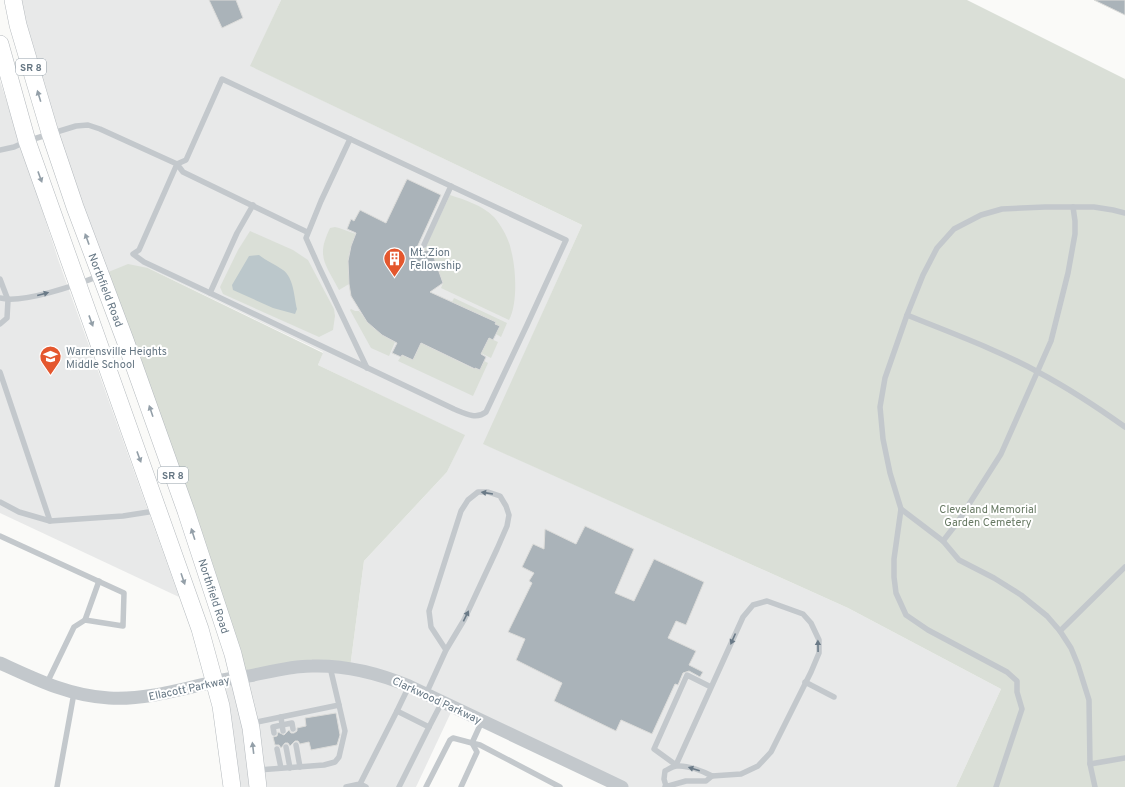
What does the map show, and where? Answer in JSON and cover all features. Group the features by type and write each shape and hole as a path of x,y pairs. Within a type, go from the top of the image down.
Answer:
{"main road":[{"name":"Northfield Road","path":"13,0 18,25 50,133 75,207 125,340 186,511 233,654 250,723 257,779"},
{"name":"SR 8","path":"0,44 27,140 200,629 221,706 232,787"}],"street":[{"name":"Ellacott Parkway","path":"0,663 46,684 74,693 108,698 143,698 239,678"},
{"name":"Clarkwood Parkway","path":"239,678 310,666 350,668 386,676 622,787"}],"lane":[{"path":"222,79 566,240 486,412 477,417 454,409 367,368 144,262 133,254 139,250 177,164 186,160 222,79"},
{"path":"0,150 14,147 27,140 50,133 76,126 88,125 177,164 183,172 308,232"},
{"path":"350,139 306,238 367,368"},
{"path":"424,244 451,186"},
{"path":"210,293 237,233 253,205"},
{"path":"943,541 958,523 1001,454 1038,372 1050,341 1068,273 1075,234 1075,221 1072,207"},
{"path":"996,787 1022,709 1017,692 1017,681 1007,672 928,630 906,614 896,593 894,559 901,508 890,473 883,439 880,407 885,378 906,315 923,275 937,248 954,229 981,214 1002,209 1094,207 1113,210 1125,214"},
{"path":"0,298 8,300 38,295 78,284 101,275"},
{"path":"0,279 8,300 7,318 0,324"},
{"path":"906,315 961,336 1038,372 1094,404 1125,427"},
{"path":"0,372 50,521"},
{"path":"425,694 446,650 464,620 498,549 507,526 509,515 506,506 500,496 488,492 478,492 468,500 461,511 429,611 431,627 446,650"},
{"path":"0,502 19,512 50,521 123,516 159,510"},
{"path":"901,508 943,541 959,560 994,578 1021,595 1047,616 1060,630 1071,648 1089,700 1090,764 1095,787"},
{"path":"0,536 124,593 123,626 85,620"},
{"path":"1060,630 1125,567"},
{"path":"46,684 74,627 85,620 99,581"},
{"path":"711,687 687,675 654,749 676,765 712,776 741,774 758,766 771,752 806,682 819,652 818,640 811,623 803,614 767,601 753,605 743,617 676,765 665,771 664,779 666,786 686,781 706,781 712,776"},
{"path":"257,779 281,768 324,765 334,762 339,757 346,732 330,666"},
{"path":"806,682 834,696"},
{"path":"360,784 409,686"},
{"path":"56,787 74,693"},
{"path":"399,787 442,702"},
{"path":"250,723 339,705"},
{"path":"397,711 429,727"},
{"path":"281,717 282,728"},
{"path":"472,743 482,721"},
{"path":"274,733 273,727 282,728 292,723 293,729"},
{"path":"426,787 450,740 457,738 480,745 560,787"},
{"path":"461,787 477,752 472,743"},
{"path":"296,745 300,767"},
{"path":"286,747 290,768"},
{"path":"277,749 281,768"},
{"path":"1090,764 1125,758"},
{"path":"346,787 360,784 366,787"}],"shaded area":[{"path":"13,0 281,0 251,66 582,225 484,444 848,608 1001,689 956,787 622,787 453,708 416,787 232,787 215,682 350,668 364,561 447,472 464,435 318,365 323,352 148,268 101,275"},
{"name":"Warrensville Heights Middle School","path":"0,81 59,262 179,597 0,513"},
{"path":"259,255 287,273 293,288 297,309 295,314 273,308 233,290 232,285 249,256"}],"green space":[{"name":"Cleveland Memorial Garden Cemetery","path":"281,0 967,0 1125,79 1125,787 956,787 1001,689 848,608 483,444 582,225 250,66"},
{"path":"450,195 473,203 484,209 497,220 507,237 513,257 515,276 514,304 509,320 441,288 443,283 431,250 424,250"},
{"path":"335,227 356,234 349,265 349,284 339,290 326,266 323,253 330,228"},
{"path":"250,231 293,250 308,260 334,309 335,316 333,330 319,337 223,294 220,287 238,250"},
{"path":"128,264 148,268 323,353 318,365 465,435 447,472 364,561 350,668 239,678 101,275"},
{"path":"454,298 507,323 501,337 496,334 500,326 495,324 495,322 452,302"},
{"path":"350,310 359,311 375,329 395,342 389,356 371,348"},
{"path":"489,338 498,342 491,358 481,353"},
{"path":"421,343 474,369 484,361 488,363 473,396 398,361 402,355 413,360"}],"building":[{"path":"209,0 236,0 243,18 222,28"},
{"path":"1094,0 1125,0 1125,15"},
{"name":"Mt. Zion Fellowship","path":"407,179 441,195 414,254 431,249 443,283 430,292 496,322 495,324 500,326 493,340 489,338 481,354 486,357 480,370 421,343 413,360 402,355 401,357 392,353 397,343 382,335 367,322 351,296 348,261 351,246 356,233 347,229 351,219 354,221 360,210 386,223"},
{"path":"585,526 634,549 615,593 634,601 654,559 704,582 686,625 676,621 668,638 696,651 689,665 703,672 700,677 689,671 683,673 678,685 675,684 652,734 621,720 616,731 554,701 562,683 516,660 525,639 508,632 532,583 529,581 534,573 522,567 533,544 544,549 545,529 576,544"},
{"path":"336,713 340,735 337,745 311,750 309,742 300,744 298,741 295,741 290,746 288,743 285,743 281,748 279,745 275,745 273,737 277,736 278,732 284,735 289,730 291,733 294,733 297,731 297,728 306,726 305,718"}],"place":[{"name":"Mt. Zion Fellowship","path":"395,278"},
{"name":"Warrensville Heights Middle School","path":"50,376"}]}
